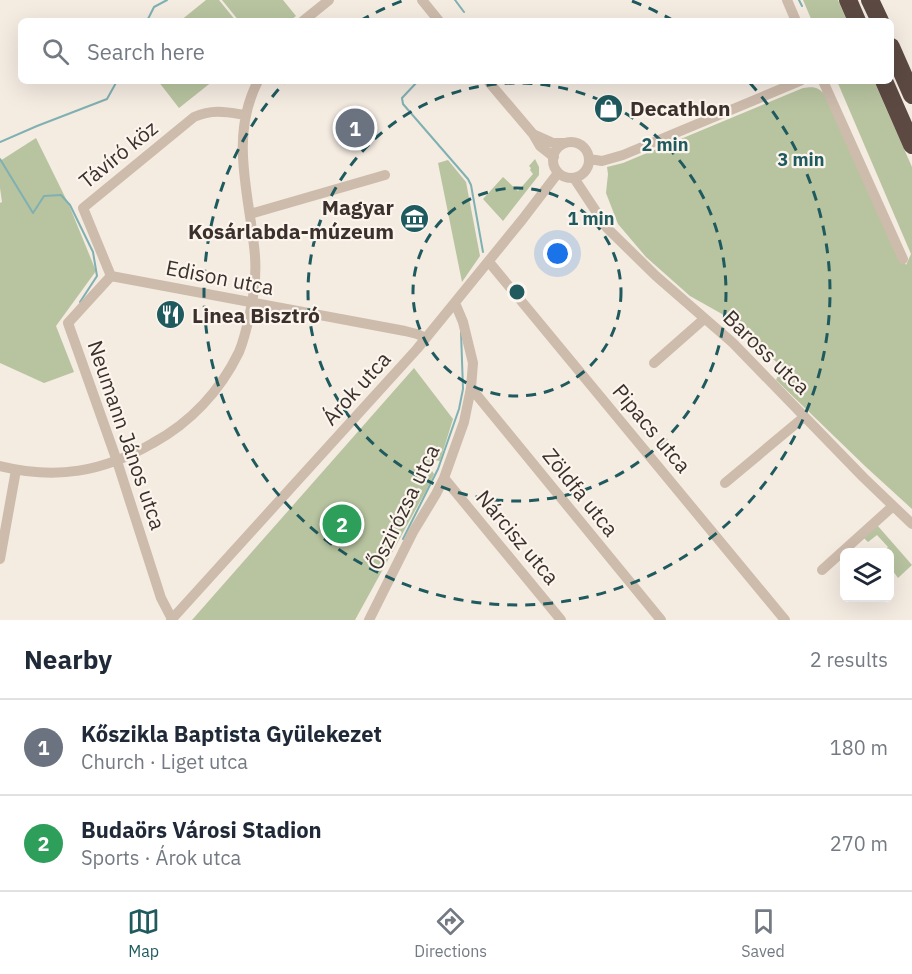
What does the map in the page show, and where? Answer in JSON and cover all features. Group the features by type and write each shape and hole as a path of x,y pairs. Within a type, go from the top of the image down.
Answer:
{"highway":[{"path":"848,0 856,18"},
{"path":"870,0 879,18"},
{"path":"894,54 912,95"},
{"path":"885,84 912,146"}],"street":[{"path":"307,18 329,0"},
{"path":"422,0 437,18"},
{"path":"787,0 795,18"},
{"path":"0,466 45,473 98,467 117,462 179,427 195,413 219,385 244,338 255,283 255,248 245,189 243,154 245,115 257,84"},
{"path":"491,84 533,134 540,146 554,157"},
{"path":"589,159 602,161 623,155 793,84"},
{"path":"824,84 903,259"},
{"name":"Távíró köz","path":"111,276 83,208 194,117 215,111 245,115"},
{"path":"533,134 553,143 567,142 575,142 583,147 589,159 587,168 585,172 574,178 558,173 554,165 556,150 567,142"},
{"name":"Baross utca","path":"585,172 596,208"},
{"name":"Árok utca","path":"172,620 426,338 558,173"},
{"path":"249,214 385,175"},
{"name":"Baross utca","path":"574,178 596,208 607,228 656,276 733,343 912,524"},
{"name":"Pipacs utca","path":"489,262 785,620"},
{"name":"Edison utca","path":"111,276 405,331 426,338"},
{"name":"Neumann János utca","path":"111,276 68,323 117,462 161,598 172,620"},
{"name":"Őszirózsa utca","path":"369,620 413,532 444,478 464,422 473,363 463,322 455,303"},
{"path":"654,363 704,319"},
{"name":"Zöldfa utca","path":"471,388 661,620"},
{"path":"725,483 804,417"},
{"path":"0,559 16,470"},
{"name":"Nárcisz utca","path":"444,478 561,620"},
{"path":"822,570 893,506"}],"green space":[{"path":"206,0 219,0 234,18 184,18"},
{"path":"222,0 283,0 296,16 294,18 237,18"},
{"path":"803,0 838,0 846,18 811,18"},
{"path":"160,84 209,84 179,108"},
{"path":"838,84 875,84 912,167 912,509 776,380 782,367 722,314 690,296 646,257 618,224 606,193 607,167 623,163 803,88 816,88 826,96 906,265 911,254"},
{"path":"36,138 69,205 96,271 56,326 74,372 44,383 0,363 0,203 2,202 0,161"},
{"path":"535,159 539,167 539,175 503,221 483,199 503,177 518,191 533,174 529,166"},
{"path":"448,160 466,182 480,256 462,282 438,163"},
{"path":"414,368 453,419 440,461 434,460 430,468 434,474 427,489 355,620 192,620"},
{"path":"877,525 912,565 898,578 894,572 894,548 887,548 877,535 868,542 863,537"}],"waterway":[{"path":"148,18 154,7 167,0"},
{"path":"455,0 464,12"},
{"path":"799,0 802,6"},
{"path":"0,142 107,99 115,84"},
{"path":"415,84 402,98 403,104 468,179 483,252"},
{"path":"0,159 33,213 44,196 61,195 70,205 93,252 97,276 80,302"},
{"path":"403,539 438,469 459,409 463,389 461,332"}],"place":[{"name":"Decathlon","path":"609,108"},
{"name":"Kőszikla Baptista Gyülekezet","path":"355,128"},
{"name":"Magyar Kosárlabda-múzeum","path":"415,219"},
{"name":"Linea Bisztró","path":"171,315"},
{"name":"Budaörs Városi Stadion","path":"342,524"}]}
